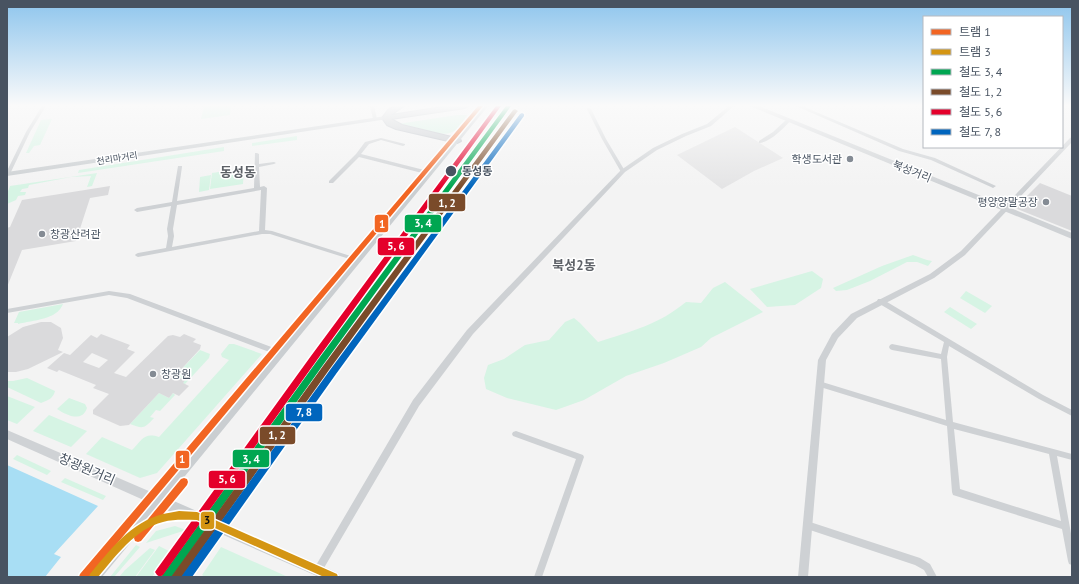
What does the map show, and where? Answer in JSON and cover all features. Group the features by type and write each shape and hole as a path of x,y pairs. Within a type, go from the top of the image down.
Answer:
{"highway":[{"path":"425,133 457,141"}],"main road":[{"name":"천리마거리","path":"7,175 281,133"},
{"path":"94,577 162,502 280,353 463,133"},
{"name":"북성거리","path":"818,133 1072,236"},
{"name":"창광원거리","path":"7,434 162,502"},
{"path":"162,502 334,577"}],"street":[{"path":"7,175 27,133"},
{"path":"601,133 623,171"},
{"path":"318,570 416,403 470,332 623,171 655,149 690,133"},
{"path":"761,142 775,133"},
{"path":"862,133 901,150 933,159 993,186"},
{"path":"803,577 822,360 835,336 854,316 932,276 962,254 1072,139"},
{"path":"331,182 358,155 367,143 381,140 403,145"},
{"path":"256,154 257,190"},
{"path":"358,155 430,173"},
{"path":"257,166 274,162"},
{"path":"169,249 180,167"},
{"path":"137,210 264,188 262,232"},
{"path":"138,255 262,232 279,234 358,260"},
{"path":"7,311 109,293 118,294 128,296 280,353"},
{"path":"880,302 1041,397 1072,413"},
{"path":"947,342 944,357 956,492 1065,526"},
{"path":"892,347 944,357"},
{"path":"819,384 949,424 1072,457"},
{"path":"516,434 580,457 538,577"},
{"path":"1052,452 1072,561"},
{"path":"807,526 917,561 928,567 933,577"}],"shaded area":[{"path":"722,133 745,133 783,158 754,171 722,189 677,155"}],"green space":[{"path":"35,133 45,133 40,145 34,146 29,153 26,153"},
{"path":"297,136 297,140 252,146 252,143"},
{"path":"224,147 224,151 78,173 79,170"},
{"path":"244,168 243,184 210,189 212,173"},
{"path":"97,173 92,186 87,187 91,176 71,177 29,185 28,188 22,189 20,192 26,192 25,195 18,196 16,200 7,204 7,194 10,186"},
{"path":"211,175 209,190 199,192 200,177"},
{"path":"913,255 932,261 928,266 917,262 907,262 870,281 847,290 836,291 833,288 882,266"},
{"path":"812,271 823,279 821,288 795,305 767,307 750,289"},
{"path":"725,282 763,312 711,338 701,347 664,363 626,376 584,400 556,410 507,398 486,389 484,378 488,365 504,359 525,345 549,340 565,322 574,318 598,342 633,331 655,322 676,310 686,302 701,303 713,288"},
{"path":"966,291 992,306 985,313 960,298"},
{"path":"63,304 56,313 50,316 18,324 14,323 19,312"},
{"path":"950,307 977,324 971,329 944,312"},
{"path":"229,344 234,344 262,354 157,473 140,478 86,454 102,437 132,450 147,436 159,437 229,360 222,357 221,354"},
{"path":"200,350 210,354 209,358 185,384 182,383 185,380 175,376"},
{"path":"27,378 55,391 53,396 41,403 7,387 7,381"},
{"path":"159,393 169,398 173,393 175,395 160,411 156,410 150,417 154,418 145,426 138,427 130,424"},
{"path":"7,396 35,407 17,424 7,420"},
{"path":"69,398 85,404 87,408 85,413 74,416 57,409"},
{"path":"49,415 87,431 71,447 33,431"},
{"path":"17,455 51,471 47,475 13,459"},
{"path":"65,478 106,496 103,500 61,482"},
{"path":"175,526 186,530 146,543 156,531"},
{"path":"114,535 116,536 81,577 77,577"},
{"path":"136,545 140,547 114,577 110,577"},
{"path":"159,546 171,552 152,577 136,577"},
{"path":"221,547 288,577 205,577 202,575"},
{"path":"150,548 155,550 135,577 119,577 125,570"}],"water":[{"path":"7,465 98,506 54,554 61,557 45,577 7,577"}],"building":[{"name":"평양양말공장","path":"1040,183 1072,196 1072,231 1015,208"},
{"name":"창광산려관","path":"110,186 108,195 90,198 76,241 22,250 7,287 7,228 10,227 22,200"},
{"path":"41,322 51,322 61,328 63,338 58,350 63,352 28,369 16,372 7,372 7,337 23,327"},
{"name":"창광원","path":"101,334 130,345 127,349 135,352 114,373 126,377 168,336 173,335 180,337 184,334 196,339 193,342 201,345 200,349 175,376 185,380 183,383 189,386 179,396 173,393 169,398 159,393 129,425 120,426 93,414 93,410 109,394 93,388 96,385 59,370 57,372 47,368 64,353 70,355 91,335 97,338","holes":["92,353 108,360 99,368 83,362"]}],"tram line":[{"name":"1","path":"83,577 458,133"},
{"name":"1","path":"138,538 184,482"},
{"name":"3","path":"93,577 125,540 137,530 149,523 163,518 179,515 197,516 334,577"}],"transit line":[{"path":"160,572 314,358 479,133"},
{"path":"166,577 320,363 489,133"},
{"path":"176,577 326,368 499,133"},
{"path":"186,577 333,372 509,133"}],"place":[{"name":"학생도서관","path":"850,159"},
{"name":"동성동","path":"451,171"},
{"name":"평양양말공장","path":"1046,202"},
{"name":"창광산려관","path":"42,234"},
{"name":"창광원","path":"153,374"}],"district":[{"name":"동성동","path":"238,172"},
{"name":"북성2동","path":"574,265"}]}
